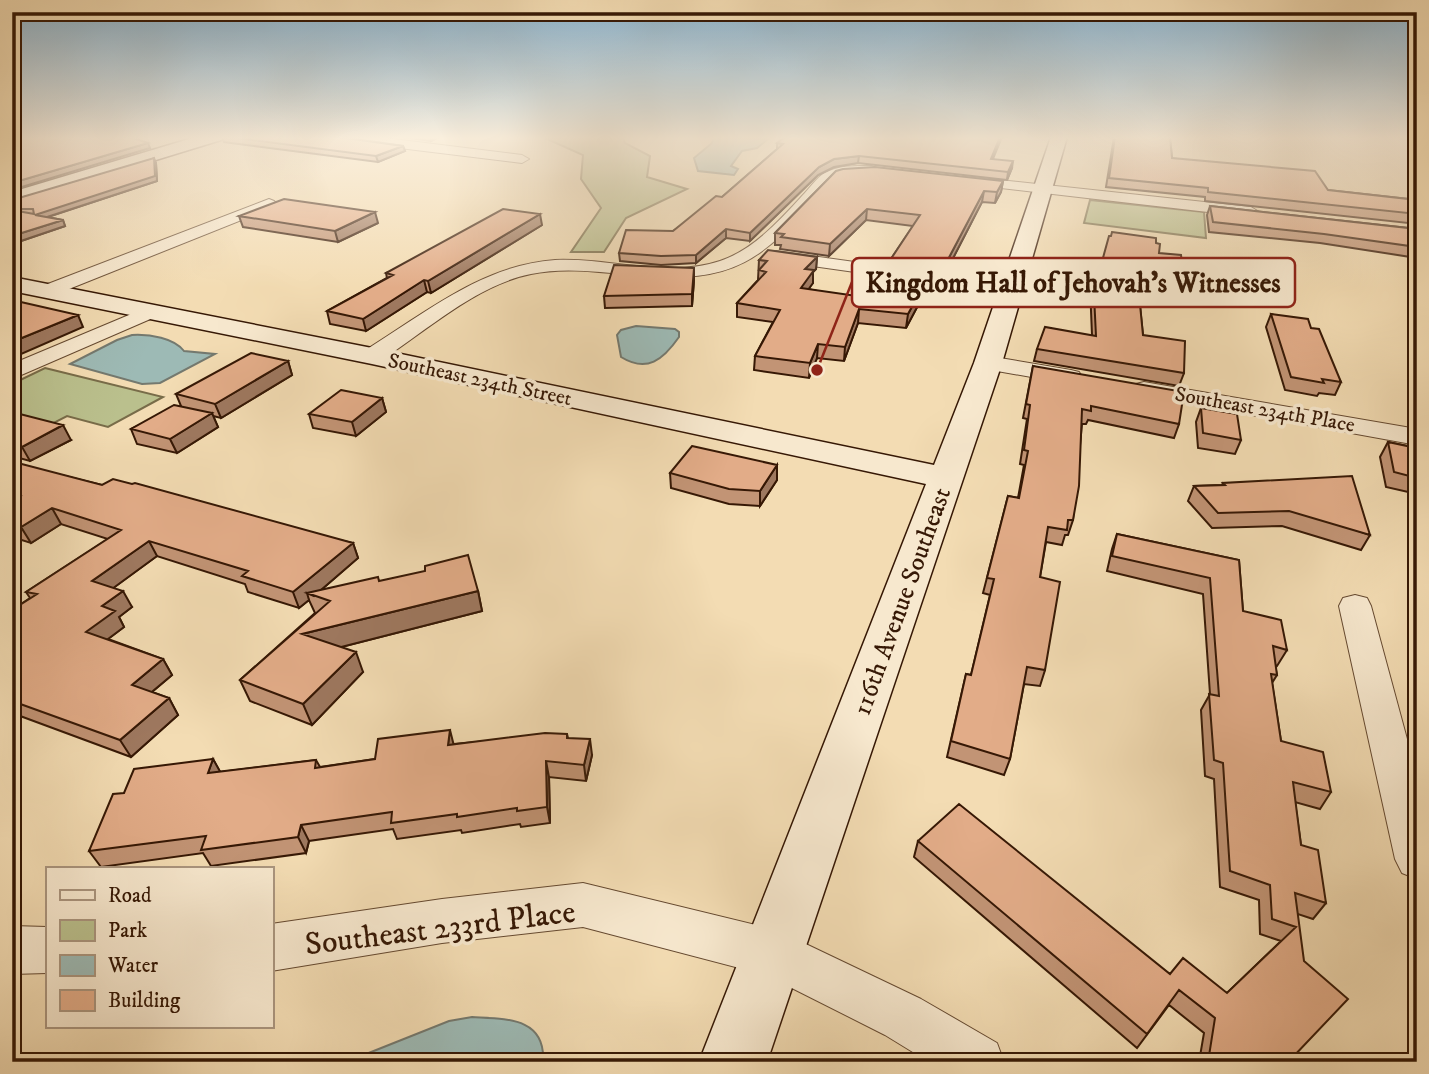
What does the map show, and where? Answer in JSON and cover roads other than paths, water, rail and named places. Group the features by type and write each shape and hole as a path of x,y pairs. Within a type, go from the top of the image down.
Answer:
{"main road":[{"path":"12,198 49,187"},
{"name":"116th Avenue Southeast","path":"733,1062 988,363 1042,188"},
{"name":"Southeast 234th Street","path":"12,284 372,356 947,478"}],"street":[{"path":"372,356 488,284 515,273 565,265 682,272 736,262 752,253 820,187"},
{"path":"1033,187 1262,213"},
{"path":"47,291 269,204"},
{"path":"752,253 869,269"},
{"path":"17,367 148,313"},
{"path":"988,363 1097,381"},
{"name":"Southeast 234th Place","path":"1125,386 1417,437"},
{"path":"1355,606 1417,859"},
{"name":"Southeast 233rd Place","path":"273,948 442,921 583,905 772,953 903,1017 978,1062"},
{"path":"12,950 46,950"}],"water":[{"path":"636,326 675,329 679,332 679,337 667,352 654,362 630,362 621,357 617,335 621,330"},
{"path":"132,335 161,338 184,351 215,354 160,383 142,384 70,364"},
{"path":"472,1017 510,1020 531,1029 538,1036 542,1047 543,1062 346,1062 449,1021"}],"place":[{"name":"Kingdom Hall of Jehovah's Witnesses","path":"817,370"}]}
